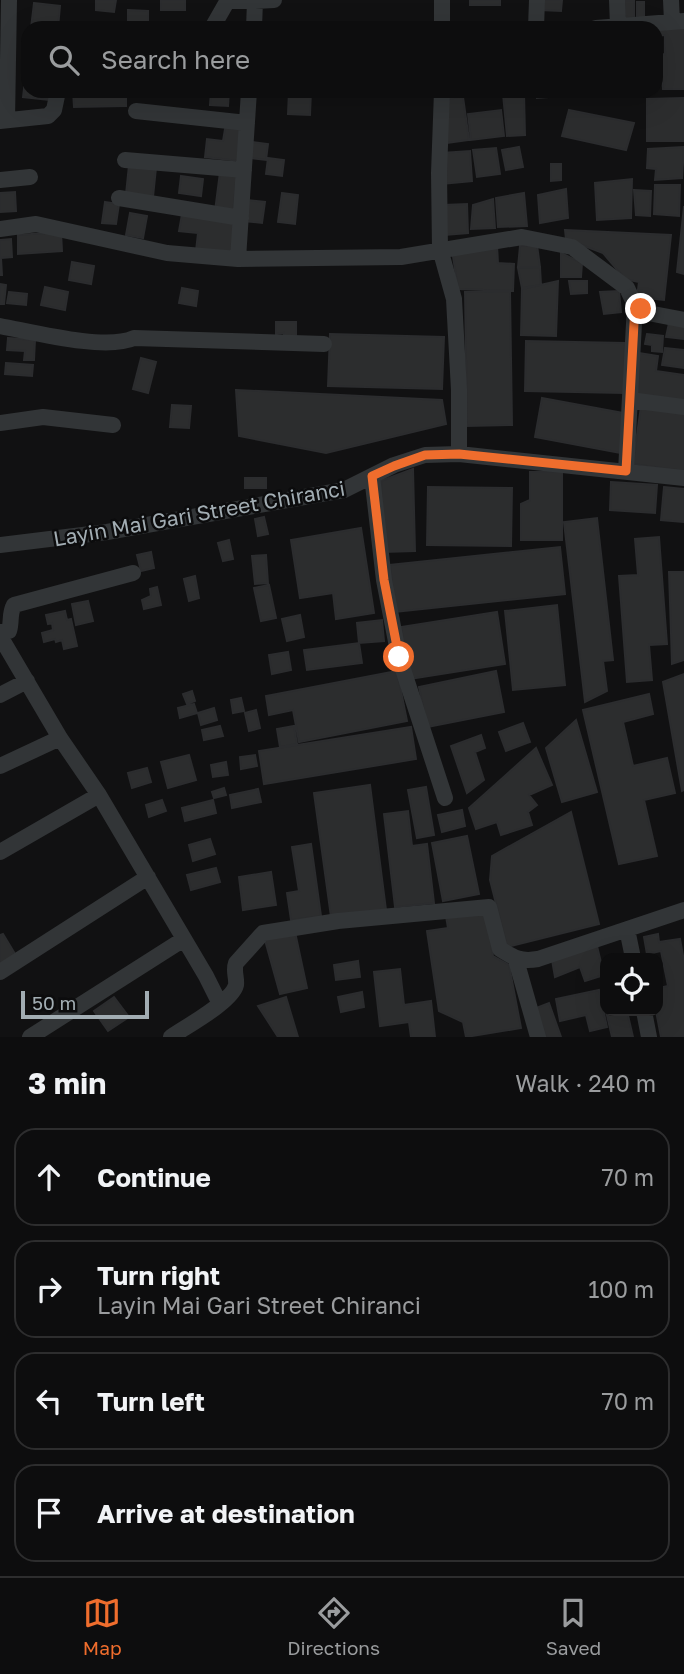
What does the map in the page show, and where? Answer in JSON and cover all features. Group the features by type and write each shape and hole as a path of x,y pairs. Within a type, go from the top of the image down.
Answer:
{"street":[{"path":"9,0 4,121 48,116 54,110 57,98"},
{"path":"216,21 227,0 274,0"},
{"path":"442,0 442,21"},
{"path":"536,21 537,0"},
{"path":"617,0 618,21"},
{"path":"671,0 678,21"},
{"path":"254,21 255,1"},
{"path":"238,259 249,98"},
{"path":"442,98 440,249 454,299 459,454"},
{"path":"136,111 247,123"},
{"path":"125,160 244,170"},
{"path":"0,180 30,177"},
{"path":"118,198 240,219"},
{"path":"0,229 36,224 167,253 238,259 401,257 522,237 572,247 627,288 635,305 626,471"},
{"path":"635,305 648,313 684,320"},
{"path":"0,326 101,342 122,343 134,338 324,344"},
{"path":"630,400 684,407"},
{"path":"0,423 44,417 113,425"},
{"name":"Layin Mai Gari Street Chiranci","path":"0,545 107,532 344,490 394,466 425,455 459,454 684,478"},
{"path":"372,476 384,580 399,657 445,798"},
{"path":"133,573 14,605 10,612 9,631 0,634 60,738 99,795 148,877 219,1004"},
{"path":"0,695 27,681"},
{"path":"0,766 60,738"},
{"path":"0,852 99,795"},
{"path":"0,972 148,877"},
{"path":"171,1037 219,1004 233,990 236,984 236,963 263,933 338,921 489,906 500,949 516,960 525,961 684,910"},
{"path":"627,929 632,953"},
{"path":"30,1037 184,939"},
{"path":"516,960 538,1037"},
{"path":"645,1016 649,1037"}],"building":[{"path":"96,0 116,0 114,12 96,10"},
{"path":"161,0 185,0 185,10 161,10"},
{"path":"470,0 500,0 500,5 470,5"},
{"path":"540,0 562,0 561,11 540,10"},
{"path":"625,1 634,1 634,20 625,20"},
{"path":"637,2 644,2 644,20 637,20"},
{"path":"34,3 60,6 59,21 32,21"},
{"path":"128,10 148,11 148,21 128,21"},
{"path":"684,27 684,89 663,89 663,28"},
{"path":"73,98 126,98 126,106 74,107"},
{"path":"210,98 229,98 228,106 210,105"},
{"path":"289,98 311,98 310,115 288,114"},
{"path":"463,98 469,140 446,143 445,99"},
{"path":"503,98 524,98 525,135 507,136"},
{"path":"683,98 683,141 647,141 647,99"},
{"path":"501,110 504,136 471,140 468,114"},
{"path":"569,110 634,123 626,150 562,136"},
{"path":"226,123 243,125 239,161 205,157 207,139 223,141"},
{"path":"252,142 268,144 266,160 250,158"},
{"path":"519,147 523,167 506,170 502,150"},
{"path":"684,147 682,178 655,180 656,169 647,168 648,149"},
{"path":"496,148 500,174 477,177 473,150"},
{"path":"470,151 472,181 442,184 442,153"},
{"path":"268,158 284,160 282,176 266,174"},
{"path":"551,164 561,164 561,180 551,181"},
{"path":"129,165 156,168 153,197 126,194"},
{"path":"220,172 237,174 233,213 215,211"},
{"path":"181,176 203,179 201,196 179,193"},
{"path":"632,179 631,218 597,220 595,183"},
{"path":"655,185 680,185 679,216 654,214"},
{"path":"566,189 568,218 540,223 538,195"},
{"path":"634,190 651,191 650,216 636,215"},
{"path":"15,192 16,211 0,212 0,193"},
{"path":"282,193 298,195 295,224 278,222"},
{"path":"524,193 527,226 498,227 496,198"},
{"path":"493,199 495,228 471,229 473,205"},
{"path":"247,200 265,202 262,223 244,221"},
{"path":"105,202 119,204 116,224 102,223"},
{"path":"467,204 468,233 445,235 444,205"},
{"path":"684,206 684,274 677,272"},
{"path":"130,213 147,216 143,238 126,235"},
{"path":"182,214 235,221 231,255 196,251 198,233 179,231"},
{"path":"565,230 671,235 664,300 637,297 639,282 625,279 603,253 566,239"},
{"path":"61,232 62,251 18,254 18,235"},
{"path":"11,239 12,257 1,258 0,275 0,240"},
{"path":"497,245 498,263 514,264 513,291 458,289 452,250"},
{"path":"537,245 540,267 518,267 520,246"},
{"path":"561,253 582,263 581,277 561,277"},
{"path":"72,262 94,266 91,284 69,280"},
{"path":"540,267 541,285 522,288 518,268"},
{"path":"558,281 556,336 521,335 522,289"},
{"path":"569,281 587,281 587,293 571,294"},
{"path":"0,284 6,285 4,304 0,304"},
{"path":"45,287 68,292 65,310 41,305"},
{"path":"182,288 198,291 196,306 179,303"},
{"path":"510,291 512,425 467,426 465,292"},
{"path":"619,291 621,312 604,314 600,292"},
{"path":"9,292 27,294 26,305 7,303"},
{"path":"276,322 296,322 296,342 284,342 284,333 276,334"},
{"path":"669,323 684,325 684,339 666,337"},
{"path":"330,334 444,337 442,389 328,386"},
{"path":"647,334 663,336 662,352 652,351 652,345 645,344"},
{"path":"8,338 35,340 34,360 24,360 25,351 7,350"},
{"path":"526,341 625,343 624,393 525,391"},
{"path":"665,348 684,350 684,368 662,365"},
{"path":"639,353 658,356 656,371 684,375 684,402 633,394"},
{"path":"141,358 156,362 148,393 133,389"},
{"path":"6,363 33,365 32,376 5,374"},
{"path":"236,390 442,400 446,424 326,453 239,436"},
{"path":"542,398 629,414 621,453 535,437"},
{"path":"172,405 191,406 189,428 170,427"},
{"path":"641,406 684,411 684,471 633,464"},
{"path":"413,469 415,551 383,552 381,481"},
{"path":"530,472 562,472 562,540 521,540 521,504 530,500"},
{"path":"245,478 266,478 266,488 245,488"},
{"path":"611,482 657,485 655,513 610,510"},
{"path":"428,487 512,488 511,546 427,545"},
{"path":"664,487 684,489 684,522 661,520"},
{"path":"264,517 268,534 258,536 255,519"},
{"path":"597,518 613,660 603,661 607,691 585,702 564,522"},
{"path":"361,528 374,613 336,619 333,593 300,598 291,540"},
{"path":"659,537 667,644 649,645 652,680 627,682 619,576 638,575 635,539"},
{"path":"229,540 233,559 223,561 218,543"},
{"path":"560,547 565,594 395,612 390,565"},
{"path":"151,552 154,568 141,571 137,555"},
{"path":"266,555 268,583 255,584 252,556"},
{"path":"669,572 684,572 684,660 672,664"},
{"path":"195,576 199,598 189,601 184,579"},
{"path":"269,585 276,618 261,621 254,588"},
{"path":"157,587 161,605 144,609 142,600 151,596 150,589"},
{"path":"88,601 93,621 76,625 72,604"},
{"path":"557,605 565,685 513,690 505,611"},
{"path":"65,611 67,620 71,619 77,646 64,649 62,640 44,642 42,633 53,630 46,615"},
{"path":"497,612 505,664 409,679 401,627"},
{"path":"300,615 304,637 287,641 282,619"},
{"path":"382,620 384,641 359,643 357,623"},
{"path":"359,643 362,663 307,670 304,650"},
{"path":"288,652 291,670 272,674 269,655"},
{"path":"397,671 407,721 299,742 293,710 269,715 266,696"},
{"path":"496,671 504,712 427,727 419,687"},
{"path":"684,674 684,790 682,791 663,682"},
{"path":"192,691 195,701 187,704 183,694"},
{"path":"649,694 653,714 623,722 633,766 667,758 675,793 644,800 657,856 619,864 583,710"},
{"path":"241,698 244,711 233,713 231,700"},
{"path":"194,704 197,713 180,718 178,708"},
{"path":"214,708 217,720 201,725 198,713"},
{"path":"256,710 260,728 249,731 245,713"},
{"path":"576,720 597,792 562,802 546,748"},
{"path":"523,723 530,742 506,751 499,732"},
{"path":"220,726 223,736 204,740 202,730"},
{"path":"294,726 297,744 280,747 277,729"},
{"path":"411,727 416,759 264,784 259,751"},
{"path":"481,735 485,748 475,752 484,780 467,793 451,746"},
{"path":"536,748 552,785 529,795 537,805 528,812 532,825 501,835 497,822 476,829 469,808"},
{"path":"189,755 196,780 168,788 161,762"},
{"path":"255,755 257,766 241,769 240,757"},
{"path":"226,762 228,775 213,777 211,765"},
{"path":"147,768 151,782 132,788 128,773"},
{"path":"370,785 386,910 331,917 314,793"},
{"path":"426,787 434,835 417,838 408,790"},
{"path":"224,788 226,795 214,798 212,792"},
{"path":"258,789 261,802 232,808 230,795"},
{"path":"162,800 166,811 149,817 146,805"},
{"path":"213,800 216,813 185,821 182,808"},
{"path":"462,810 465,826 442,832 438,815"},
{"path":"408,811 412,846 427,844 434,903 395,907 384,814"},
{"path":"571,812 599,924 507,947 490,880 492,856"},
{"path":"467,836 479,894 443,901 432,843"},
{"path":"210,839 215,854 193,861 189,845"},
{"path":"311,844 321,916 291,920 287,893 299,891 292,847"},
{"path":"216,868 220,882 191,890 187,875"},
{"path":"271,872 276,905 243,910 239,877"},
{"path":"486,910 493,956 509,965 521,1028 466,1037 463,1022 439,1011 427,931 448,928 446,916"},
{"path":"295,932 307,988 280,994 263,933"},
{"path":"3,934 18,959 0,969 0,935"},
{"path":"658,934 659,942 680,939 684,961 684,1037 661,1037 657,1016 663,1016 663,987 668,986 663,953 647,953 644,937"},
{"path":"597,946 600,976 585,981 580,967 555,977 552,960"},
{"path":"358,961 360,977 336,980 334,965"},
{"path":"400,969 404,1005 431,1001 435,1037 411,1037 409,1022 380,1026 374,972"},
{"path":"599,990 600,1016 605,1016 607,1027 590,1031 586,1015 560,1021 556,999"},
{"path":"362,992 364,1007 341,1012 338,997"},
{"path":"114,997 129,1017 108,1031 94,1011"},
{"path":"286,997 298,1037 278,1037 258,1006"},
{"path":"549,1003 561,1037 546,1037 536,1008"},
{"path":"607,1016 628,1016 633,1037 612,1037"}],"route":[{"path":"399,657 384,580 372,476 425,455 459,454 626,471 635,305 641,309"}]}
